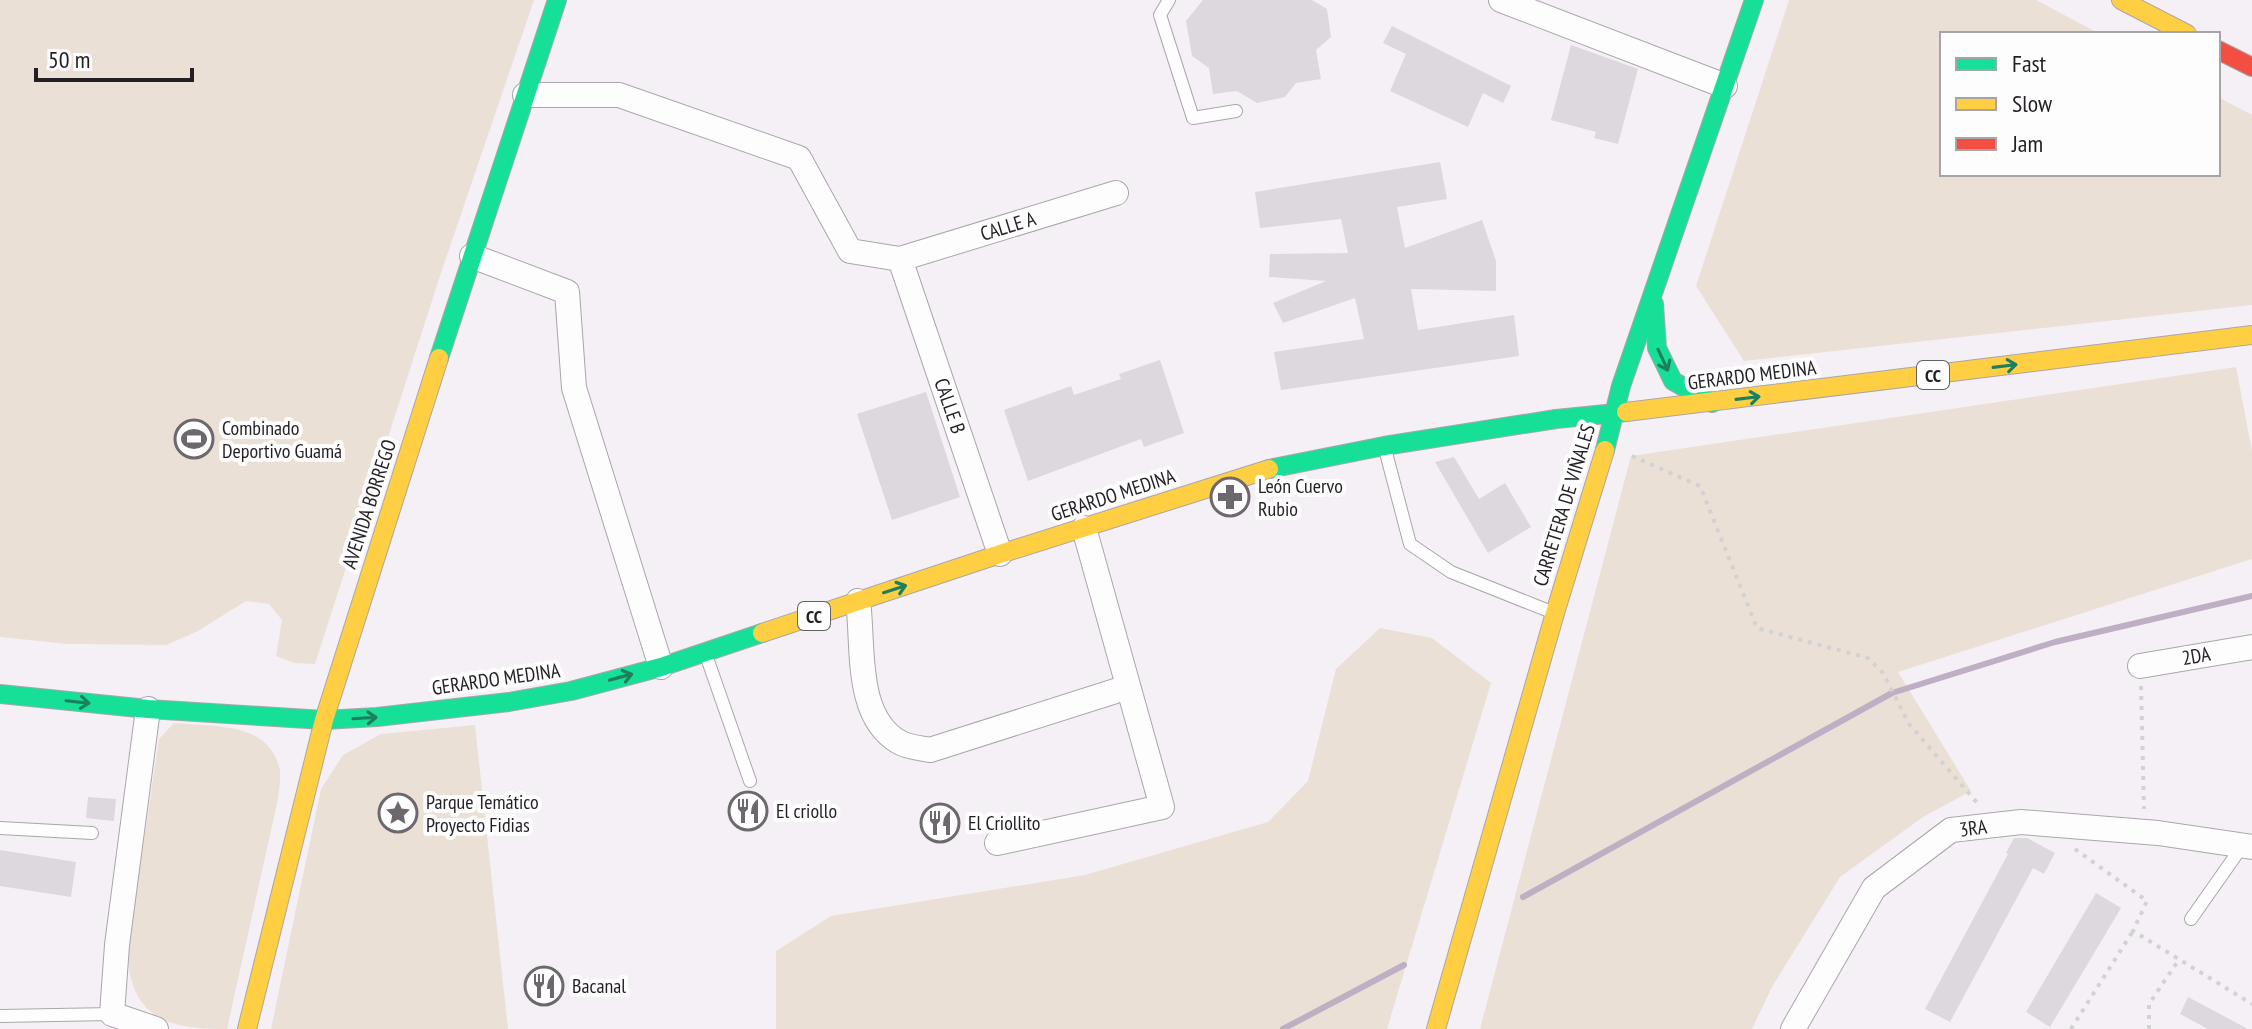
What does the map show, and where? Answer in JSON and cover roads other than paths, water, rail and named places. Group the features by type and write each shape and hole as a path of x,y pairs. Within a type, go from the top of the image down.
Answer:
{"main road":[{"name":"AVENIDA BORREGO","path":"247,1029 324,720 557,0"},
{"name":"CARRETERA DE VIÑALES","path":"1436,1029 1621,386 1754,0"},
{"path":"2121,0 2183,32"},
{"path":"2220,51 2252,67"},
{"path":"1653,293 1657,348 1673,381 1712,403"},
{"name":"GERARDO MEDINA","path":"0,694 148,709 324,720 509,702 571,691 661,667 1000,554 1273,468 1384,446 1556,419 1712,403 2252,335"}],"street":[{"path":"1501,0 1725,86"},
{"path":"525,95 619,95 799,158 850,251 900,259"},
{"name":"CALLE A","path":"900,259 1116,193"},
{"path":"472,256 567,292 574,388 661,667"},
{"name":"CALLE B","path":"900,259 1000,554"},
{"path":"997,843 1162,807 1084,528"},
{"path":"858,601 862,672 875,721 899,743 930,750 1128,687"},
{"name":"2DA","path":"2140,666 2252,647"},
{"path":"148,709 117,945 112,1014 156,1029"},
{"name":"3RA","path":"1793,1029 1874,888 1951,830 2021,822 2144,832 2247,846"}],"lane":[{"path":"1169,0 1160,15 1193,118 1236,111"},
{"path":"1384,446 1410,544 1451,572 1555,613"},
{"path":"705,652 750,781"},
{"path":"0,828 92,833"},
{"path":"2191,919 2247,846"},
{"path":"0,1016 112,1014"}],"waterway":[{"path":"1523,897 1892,693 2055,642 2252,596"},
{"path":"1283,1029 1404,965"}],"place":[{"name":"Combinado Deportivo Guamá","path":"194,439"},
{"name":"León Cuervo Rubio","path":"1230,497"},
{"name":"El criollo","path":"748,811"},
{"name":"Parque Temático Proyecto Fidias","path":"398,813"},
{"name":"El Criollito","path":"940,823"},
{"name":"Bacanal","path":"544,986"}]}
